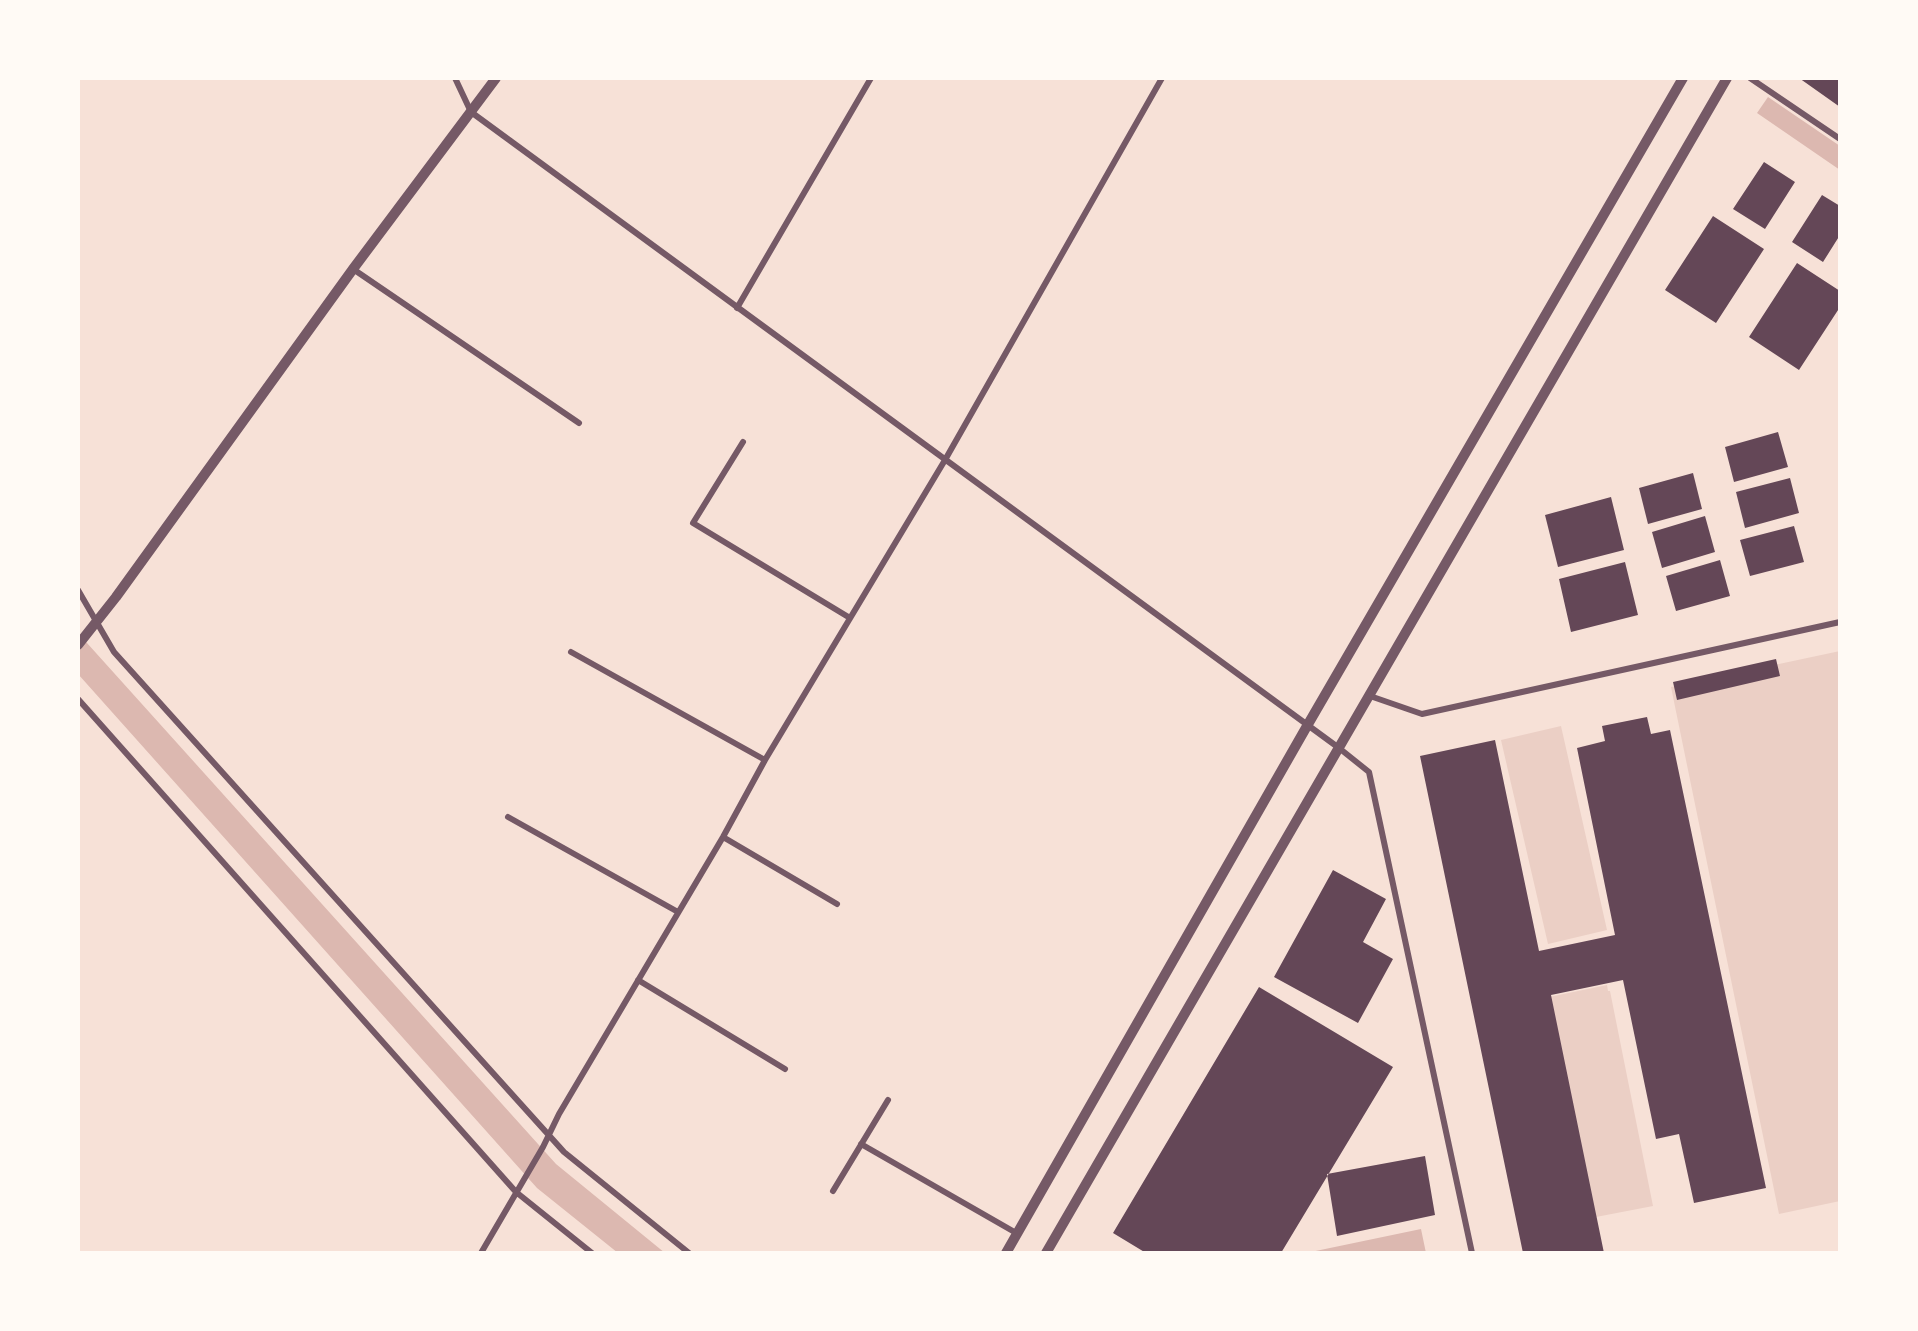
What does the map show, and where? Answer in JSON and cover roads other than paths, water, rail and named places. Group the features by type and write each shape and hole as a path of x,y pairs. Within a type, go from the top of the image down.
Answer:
{"street":[{"path":"454,78 471,112 1369,772 1472,1253"},
{"path":"78,645 123,587 353,269 496,78"},
{"path":"737,308 871,78"},
{"path":"481,1253 543,1147 559,1114 723,837 765,760 945,460 1162,78"},
{"path":"1006,1253 1307,726 1683,78"},
{"path":"1046,1253 1727,78"},
{"path":"1750,78 1840,140"},
{"path":"353,269 579,423"},
{"path":"743,442 693,523 850,618"},
{"path":"78,590 114,652 564,1152 689,1253"},
{"path":"1370,696 1422,714 1840,622"},
{"path":"570,652 765,760"},
{"path":"78,699 516,1192 592,1253"},
{"path":"508,817 678,912"},
{"path":"723,837 837,904"},
{"path":"638,980 785,1070"},
{"path":"833,1191 888,1100"},
{"path":"861,1144 1018,1234"}]}
